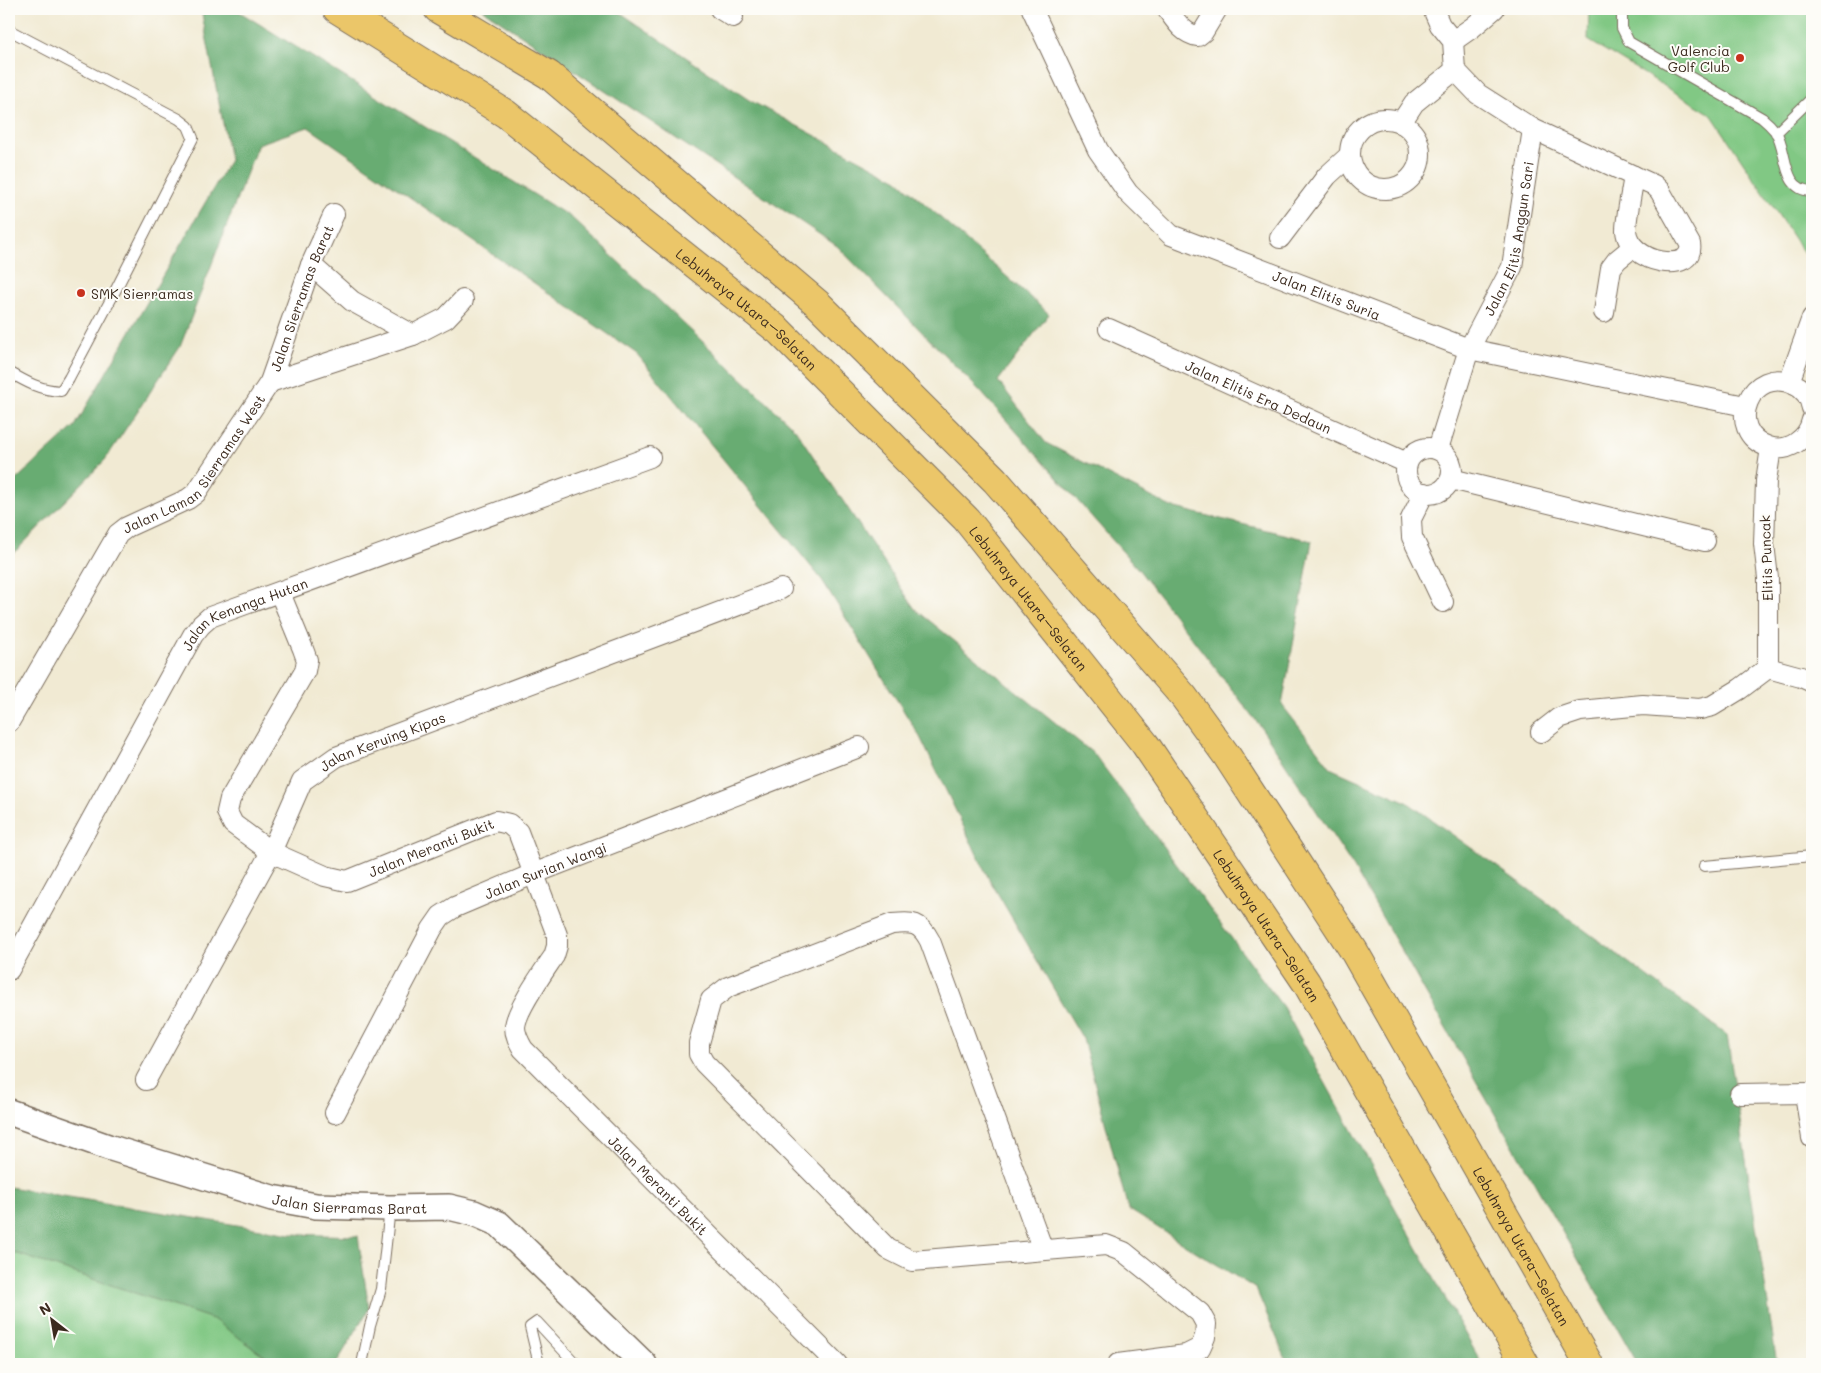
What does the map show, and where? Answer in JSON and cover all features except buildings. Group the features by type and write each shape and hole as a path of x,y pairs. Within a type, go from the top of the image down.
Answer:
{"highway":[{"name":"Lebuhraya Utara–Selatan","path":"337,9 506,114 778,331 966,519 1145,744 1306,982 1525,1364"},
{"name":"Lebuhraya Utara–Selatan","path":"438,9 549,75 818,304 995,480 1184,697 1227,756 1354,951 1589,1364"}],"street":[{"name":"Jalan Elitis Suria","path":"1032,9 1098,150 1128,193 1171,235 1469,349 1745,406"},
{"path":"1167,9 1184,30 1191,35 1198,36 1203,32 1217,9"},
{"path":"1433,9 1440,25 1453,41 1455,70 1478,94 1533,129 1654,185 1660,191 1690,244 1692,250 1688,257 1674,262 1645,257 1633,247 1626,230 1634,176"},
{"path":"1453,41 1494,9"},
{"path":"1400,123 1414,103 1455,70"},
{"path":"1377,120 1389,120 1400,123 1410,130 1416,138 1419,148 1419,159 1416,170 1401,185 1391,189 1379,189 1368,185 1358,178 1352,167 1351,144 1357,133 1366,125 1377,120"},
{"name":"Jalan Elitis Anggun Sari","path":"1438,449 1469,349 1512,267 1533,129"},
{"path":"1280,238 1328,176 1350,155"},
{"name":"Jalan Sierramas Barat","path":"270,382 311,265 334,214"},
{"path":"1604,312 1612,268 1617,260 1633,247"},
{"path":"311,265 352,301 413,335"},
{"name":"Jalan Laman Sierramas West","path":"9,722 118,534 127,527 188,500 196,494 270,382 413,335 446,318 463,300"},
{"path":"1789,382 1812,318"},
{"name":"Jalan Elitis Era Dedaun","path":"1109,330 1407,464"},
{"path":"1811,430 1792,446 1782,449 1771,448 1761,444 1752,437 1744,417 1745,406 1750,396 1762,385 1778,380 1798,386 1806,393 1812,408"},
{"path":"1423,448 1438,449 1449,458 1452,465 1451,479 1442,489 1430,494 1424,494 1411,485 1407,479 1407,464 1410,457 1423,448"},
{"name":"Elitis Puncak","path":"1768,668 1768,578 1764,544 1766,481 1771,448"},
{"name":"Jalan Kenanga Hutan","path":"9,970 193,635 201,625 210,618 650,457"},
{"path":"1451,479 1705,542"},
{"path":"1424,494 1411,519 1412,537 1443,602"},
{"name":"Jalan Keruing Kipas","path":"146,1080 271,852 302,781 336,757 781,589"},
{"name":"Jalan Meranti Bukit","path":"280,593 307,660 305,671 230,799 228,812 233,824 271,852 325,876 347,881 496,821 509,824 518,832 557,935 557,946 554,956 518,1016 516,1032 523,1049 837,1364"},
{"path":"1541,732 1559,718 1580,711 1643,705 1700,709 1712,706 1740,689 1768,668 1812,682"},
{"name":"Jalan Surian Wangi","path":"335,1113 432,929 441,916 455,907 533,874 859,747"},
{"path":"1043,1250 930,941 924,930 916,924 892,924 728,987 711,1000 698,1043 699,1054 704,1063 888,1249 912,1261 1106,1246 1124,1252 1200,1314 1206,1324 1205,1337 1200,1348 1186,1355 1118,1364"},
{"path":"1740,1094 1809,1093 1812,1138"},
{"name":"Jalan Sierramas Barat","path":"9,1112 108,1147 272,1198 316,1206 449,1207 500,1224 644,1364"}],"lane":[{"path":"1622,9 1622,28 1629,42 1762,118 1776,133 1789,174 1797,186 1812,190"},
{"path":"9,30 179,119 188,126 192,138 96,327 61,391 47,390 32,385 9,372"},
{"path":"1776,133 1812,98"},
{"path":"1704,866 1812,856"},
{"path":"362,1364 370,1326 381,1289 390,1208"},
{"path":"539,1364 530,1328 537,1322 576,1364"}],"green space":[{"path":"201,9 235,9 572,218 795,429 915,609 1094,754 1283,1007 1482,1364 1288,1364 1256,1289 1128,1209 1083,1039 988,877 920,737 822,580 637,354 308,127 258,144 180,347 105,460 9,558 9,486 75,426 230,160"},
{"path":"482,9 615,9 749,100 898,180 1049,314 998,381 1046,443 1171,507 1312,541 1282,705 1332,769 1407,802 1727,1035 1777,1364 1638,1364 1354,868 1261,727 1139,570 982,393 837,246"},
{"path":"1589,9 1812,9 1812,254 1807,258 1711,114 1588,40"},
{"path":"9,1187 291,1234 358,1236 369,1309 336,1364 268,1364 269,1359 213,1319 9,1251"},
{"path":"9,1251 213,1319 269,1359 268,1364 9,1364"}],"place":[{"name":"Valencia Golf Club","path":"1740,58"},
{"name":"SMK Sierramas","path":"81,293"}]}
